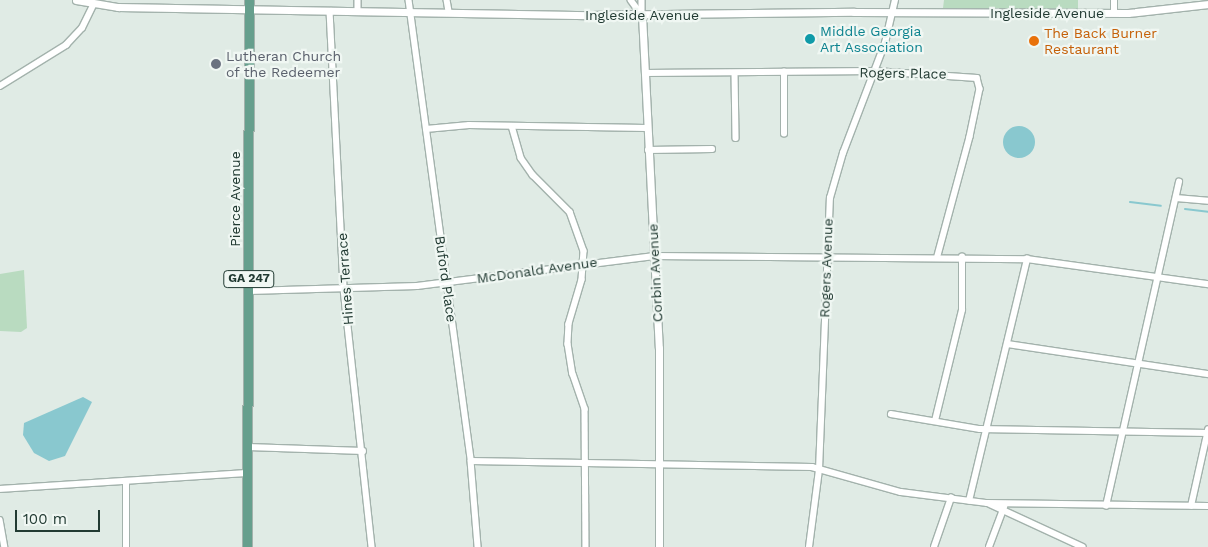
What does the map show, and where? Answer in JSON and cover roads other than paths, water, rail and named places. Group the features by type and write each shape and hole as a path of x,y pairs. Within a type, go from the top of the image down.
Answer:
{"main road":[{"name":"Pierce Avenue","path":"247,547 249,291 248,0"}],"street":[{"name":"Ingleside Avenue","path":"76,0 94,5 249,10 448,11 642,15 894,12 1114,13 1208,4"},
{"path":"358,0 358,11"},
{"name":"Buford Place","path":"409,0 471,461 478,547"},
{"path":"447,0 448,11"},
{"path":"631,0 642,15"},
{"name":"Corbin Avenue","path":"642,0 646,128 654,256 660,463 659,547"},
{"name":"Rogers Avenue","path":"810,547 819,470 826,256 835,178 875,71 894,12 895,0"},
{"path":"1114,0 1114,13"},
{"path":"0,86 66,45 82,28 94,5"},
{"name":"Hines Terrace","path":"330,11 344,289 372,547"},
{"name":"Rogers Place","path":"645,73 875,71 968,75 979,82 970,137 938,256"},
{"path":"784,72 784,134"},
{"path":"735,73 736,138"},
{"path":"512,126 521,158 533,175 570,212 580,233 584,264 569,324 568,344 573,374 585,409 587,462 586,547"},
{"path":"426,129 512,126 646,128"},
{"path":"648,150 712,149"},
{"path":"1106,506 1160,277 1179,182"},
{"path":"1176,198 1208,201"},
{"name":"McDonald Avenue","path":"249,291 344,289 446,283 654,256 938,256 1027,259 1208,284"},
{"path":"935,421 962,310 962,257"},
{"path":"969,500 1027,259"},
{"path":"1007,344 1208,374"},
{"path":"891,414 986,429 1208,432 1191,506"},
{"path":"248,447 363,451"},
{"path":"471,461 660,463 819,470 895,491 987,503 1208,506"},
{"path":"0,489 247,473"},
{"path":"126,482 126,547"},
{"path":"934,547 951,498"},
{"path":"987,503 1083,547"},
{"path":"989,547 1005,504"},
{"path":"0,520 5,547"}],"water":[{"path":"1019,126 1025,127 1030,131 1034,136 1034,148 1030,153 1025,157 1019,158 1013,157 1008,153 1004,148 1003,142 1004,136 1008,131 1013,127"},
{"path":"83,397 92,402 65,456 49,461 34,453 23,435 24,423"}],"waterway":[{"path":"1130,202 1161,206"},
{"path":"1185,209 1208,212"}],"place":[{"name":"Middle Georgia Art Association","path":"810,39"},
{"name":"The Back Burner Restaurant","path":"1034,41"},
{"name":"Lutheran Church of the Redeemer","path":"216,64"}]}
